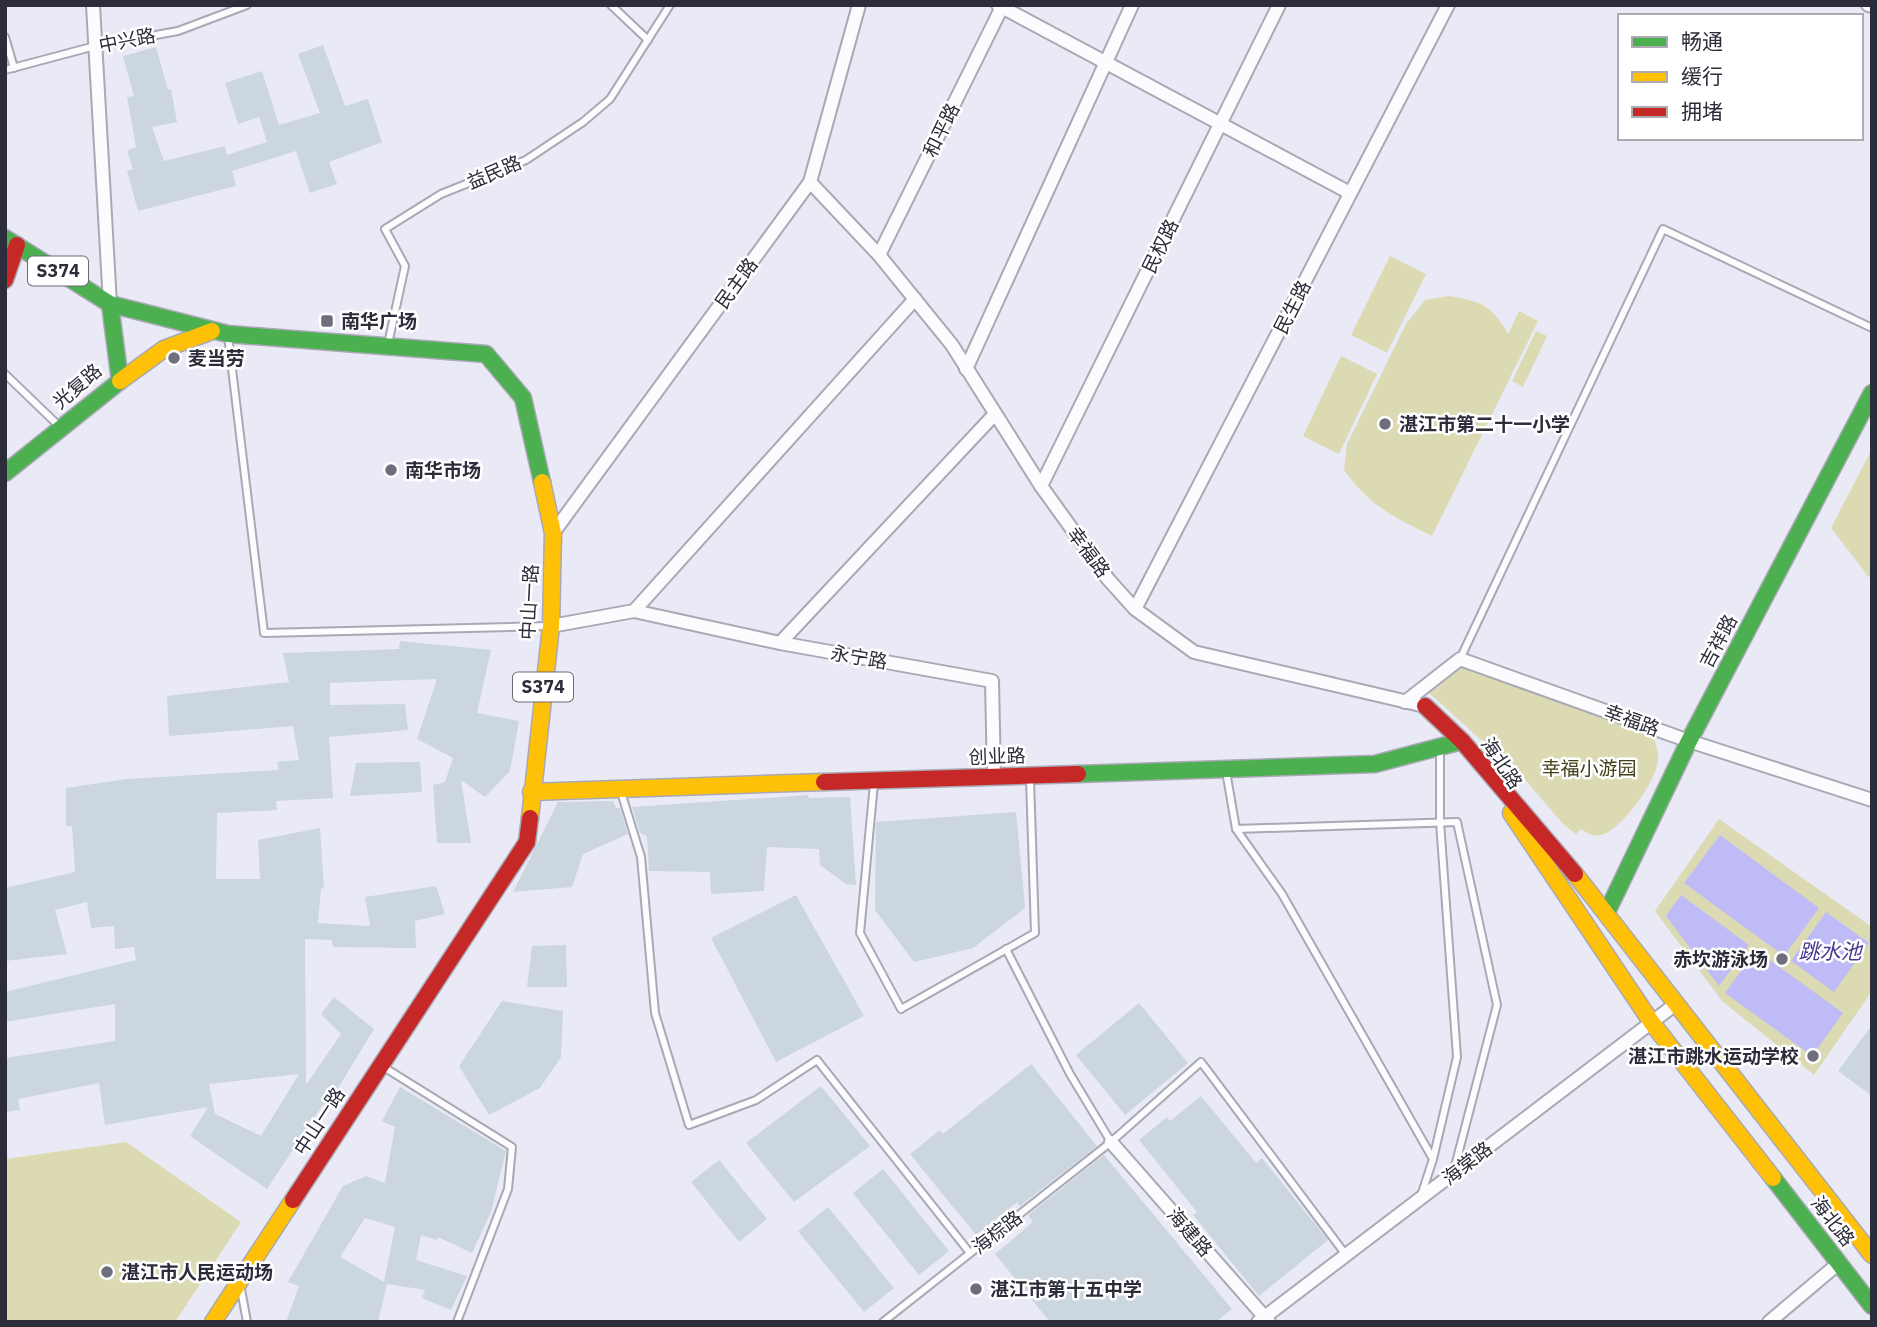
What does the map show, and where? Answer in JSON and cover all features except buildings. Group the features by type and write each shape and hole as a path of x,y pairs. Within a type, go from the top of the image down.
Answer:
{"street":[{"path":"93,5 110,304"},
{"name":"民主路","path":"553,533 810,182 859,5"},
{"path":"966,369 1132,5"},
{"name":"民权路","path":"1041,486 1279,5"},
{"name":"民生路","path":"1135,609 1448,5"},
{"path":"1001,6 1350,193"},
{"name":"和平路","path":"879,256 1001,6"},
{"name":"幸福路","path":"810,182 915,299 966,369 1041,486 1108,579 1135,609 1194,652 1425,706"},
{"path":"5,280 11,241"},
{"name":"S374","path":"11,241 110,304"},
{"path":"551,626 634,611 915,299"},
{"name":"中山一路","path":"110,304 220,332 486,354 523,398 553,533 551,626 527,842 212,1322"},
{"name":"光复路","path":"5,472 120,381 110,304"},
{"path":"120,381 164,349 220,332"},
{"name":"吉祥路","path":"1607,912 1689,741 1872,393"},
{"path":"780,643 995,414"},
{"name":"永宁路","path":"634,611 780,643 992,681 994,777"},
{"path":"1405,702 1460,659"},
{"name":"幸福路","path":"1460,659 1689,741 1872,800"},
{"path":"1425,706 1462,741"},
{"name":"创业路","path":"531,792 1376,764 1462,741"},
{"name":"海北路","path":"1462,741 1607,912 1872,1255"},
{"name":"海北路","path":"1462,741 1652,1023 1872,1306"},
{"name":"海棠路","path":"1264,1320 1677,1003"},
{"name":"海建路","path":"1111,1142 1264,1320"},
{"path":"1769,1322 1839,1263"}],"lane":[{"name":"中兴路","path":"5,70 95,46 178,31 247,5"},
{"path":"611,5 648,40"},
{"name":"益民路","path":"388,346 405,266 385,229 441,194 526,160 583,122 610,99 670,5"},
{"path":"5,37 14,68"},
{"path":"1460,659 1663,229 1872,328"},
{"path":"220,332 264,633 551,626"},
{"path":"5,374 61,428"},
{"path":"1420,1202 1457,1057 1440,822 1440,747"},
{"path":"1226,769 1236,829 1282,894 1433,1159"},
{"path":"874,781 860,933 901,1009 1035,933 1030,776"},
{"path":"620,790 641,857 655,1013 689,1125 756,1100 817,1060 970,1253"},
{"path":"1236,829 1457,822 1497,1004 1453,1173"},
{"path":"1006,949 1070,1074 1111,1142"},
{"name":"海棕路","path":"883,1322 1111,1142 1201,1062 1347,1256"},
{"path":"381,1065 512,1147 508,1189 457,1322"},
{"path":"239,1281 247,1322"}],"green space":[{"path":"1390,256 1426,274 1387,353 1351,335"},
{"path":"1449,296 1484,306 1508,334 1519,311 1538,321 1432,536 1405,523 1373,502 1344,470 1347,444 1406,324 1425,300"},
{"path":"1536,331 1547,336 1523,387 1512,381"},
{"path":"1341,356 1377,374 1339,454 1303,436"},
{"path":"1872,449 1872,581 1831,528"},
{"name":"幸福小游园","path":"1460,662 1652,731 1658,755 1657,767 1646,790 1628,814 1601,835 1590,834 1581,829 1576,834 1563,824 1500,750 1480,739 1427,691"},
{"name":"赤坎游泳场","path":"1719,819 1872,927 1872,991 1814,1075 1722,1001 1655,911"},
{"name":"湛江市人民运动场","path":"126,1142 241,1222 175,1322 5,1322 5,1159"}],"water":[{"path":"1720,835 1819,908 1784,956 1684,883"},
{"path":"1681,895 1749,945 1719,986 1666,916"},
{"name":"跳水池","path":"1826,912 1869,943 1834,992 1791,961"},
{"path":"1756,950 1843,1013 1812,1056 1725,993"}],"traffic: fast":[{"path":"5,238 110,304 228,334 486,354 523,398 542,482"},
{"path":"5,473 120,381 110,304"},
{"path":"1607,912 1689,741 1872,393"},
{"path":"1078,774 1375,764 1462,741"},
{"path":"1773,1178 1872,1306"}],"traffic: slow":[{"path":"120,381 164,349 212,331"},
{"path":"530,818 551,626 553,533 542,482"},
{"path":"531,792 824,782"},
{"path":"1511,813 1652,1023 1773,1178"},
{"path":"1575,874 1872,1255"},
{"path":"213,1322 293,1200"}],"traffic: jam":[{"path":"5,280 17,245"},
{"path":"1425,706 1462,741 1575,874"},
{"path":"824,782 1078,774"},
{"path":"293,1200 527,842 530,818"}],"place":[{"name":"南华广场","path":"327,321"},
{"name":"麦当劳","path":"174,358"},
{"name":"湛江市第二十一小学","path":"1385,424"},
{"name":"南华市场","path":"391,470"},
{"name":"赤坎游泳场","path":"1782,959"},
{"name":"湛江市跳水运动学校","path":"1813,1056"},
{"name":"湛江市人民运动场","path":"107,1272"},
{"name":"湛江市第十五中学","path":"976,1289"}]}
